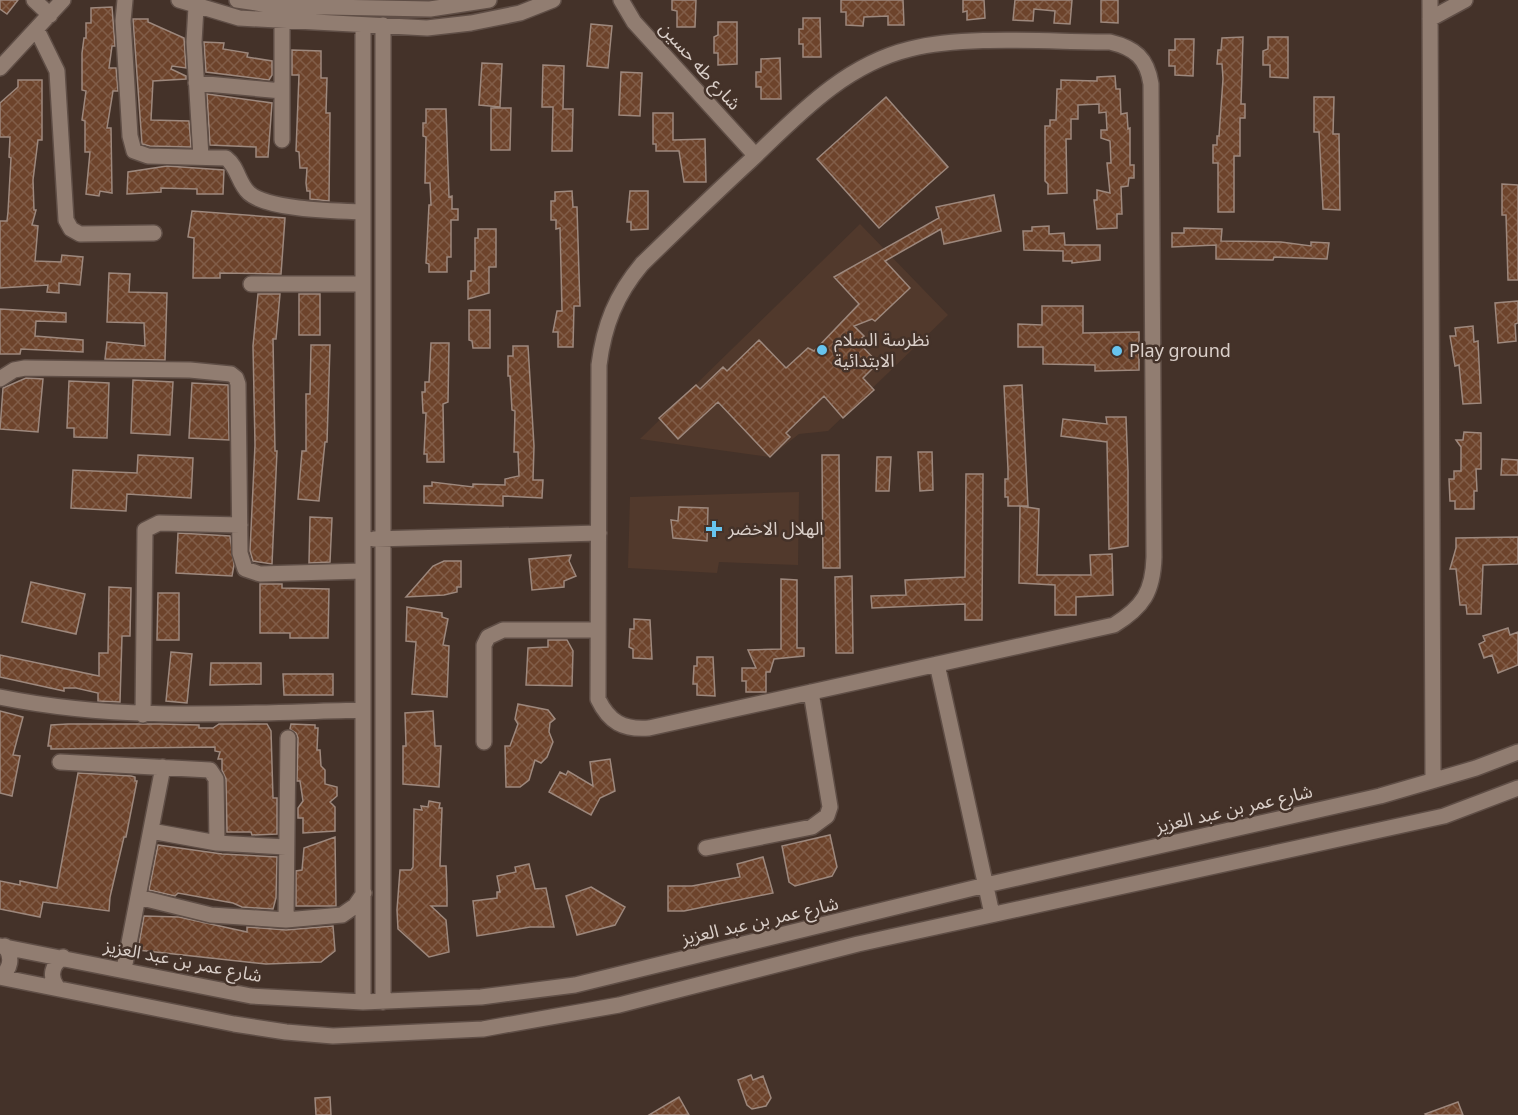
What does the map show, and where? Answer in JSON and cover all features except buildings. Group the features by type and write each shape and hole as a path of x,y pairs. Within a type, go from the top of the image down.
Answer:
{"street":[{"path":"34,0 50,15"},
{"path":"0,68 63,0"},
{"path":"125,0 123,21 130,144 141,155 226,158 233,163 248,192 257,198 301,208 363,212"},
{"path":"179,0 196,7 239,18 427,28 471,23 520,13 553,0"},
{"path":"237,0 274,6 430,9 489,0"},
{"name":"شارع طه حسين","path":"621,0 634,22 755,156"},
{"path":"1430,0 1433,780"},
{"path":"1430,19 1465,0"},
{"path":"196,7 194,42 201,157"},
{"path":"282,22 282,141"},
{"path":"363,25 363,1002"},
{"path":"383,26 383,1002"},
{"path":"37,30 57,71 66,220 71,229 80,234 154,233"},
{"path":"1110,42 1128,46 1141,55 1149,69 1152,111 1153,578 1145,598 1132,614 1114,625 633,729 618,724 605,713 598,699 599,365 602,337 611,310 624,286 642,264 755,156 810,103 841,79 875,61 908,49 943,43 1110,42"},
{"path":"196,83 282,91"},
{"path":"251,284 363,284"},
{"path":"0,379 14,370 25,368 190,370 231,374 236,378 238,384 240,562 251,573 363,571"},
{"path":"142,715 146,530 159,524 240,525"},
{"path":"363,539 599,533"},
{"path":"484,742 484,645 488,637 503,630 598,630"},
{"path":"938,664 992,914"},
{"path":"706,848 812,827 827,816 830,807 811,692"},
{"path":"0,697 54,708 142,715 363,710"},
{"path":"286,920 288,738"},
{"name":"شارع عمر بن عبد العزيز","path":"3,946 251,996 383,1002 481,997 575,985 986,885 1380,796 1518,752"},
{"path":"60,762 206,769 215,776 217,843"},
{"path":"124,969 163,767"},
{"path":"0,977 234,1024 286,1032 333,1036 483,1029 619,1005 858,944 1444,816 1518,788"},
{"path":"151,831 217,843 286,847"},
{"path":"334,917 355,906 364,893"},
{"path":"138,897 211,915 286,920 334,917 351,923 363,936"},
{"path":"0,977 8,970 11,960 3,946"},
{"path":"57,987 52,973 56,964 63,957"}],"shaded area":[{"name":"نظرسة السلام الابتدائية","path":"860,224 948,315 828,431 799,434 770,457 640,439"},
{"name":"الهلال الاخضر","path":"799,492 798,565 719,562 717,573 628,568 630,497"}],"place":[{"name":"نظرسة السلام الابتدائية","path":"822,350"},
{"name":"Play ground","path":"1117,351"},
{"name":"الهلال الاخضر","path":"714,529"}]}
